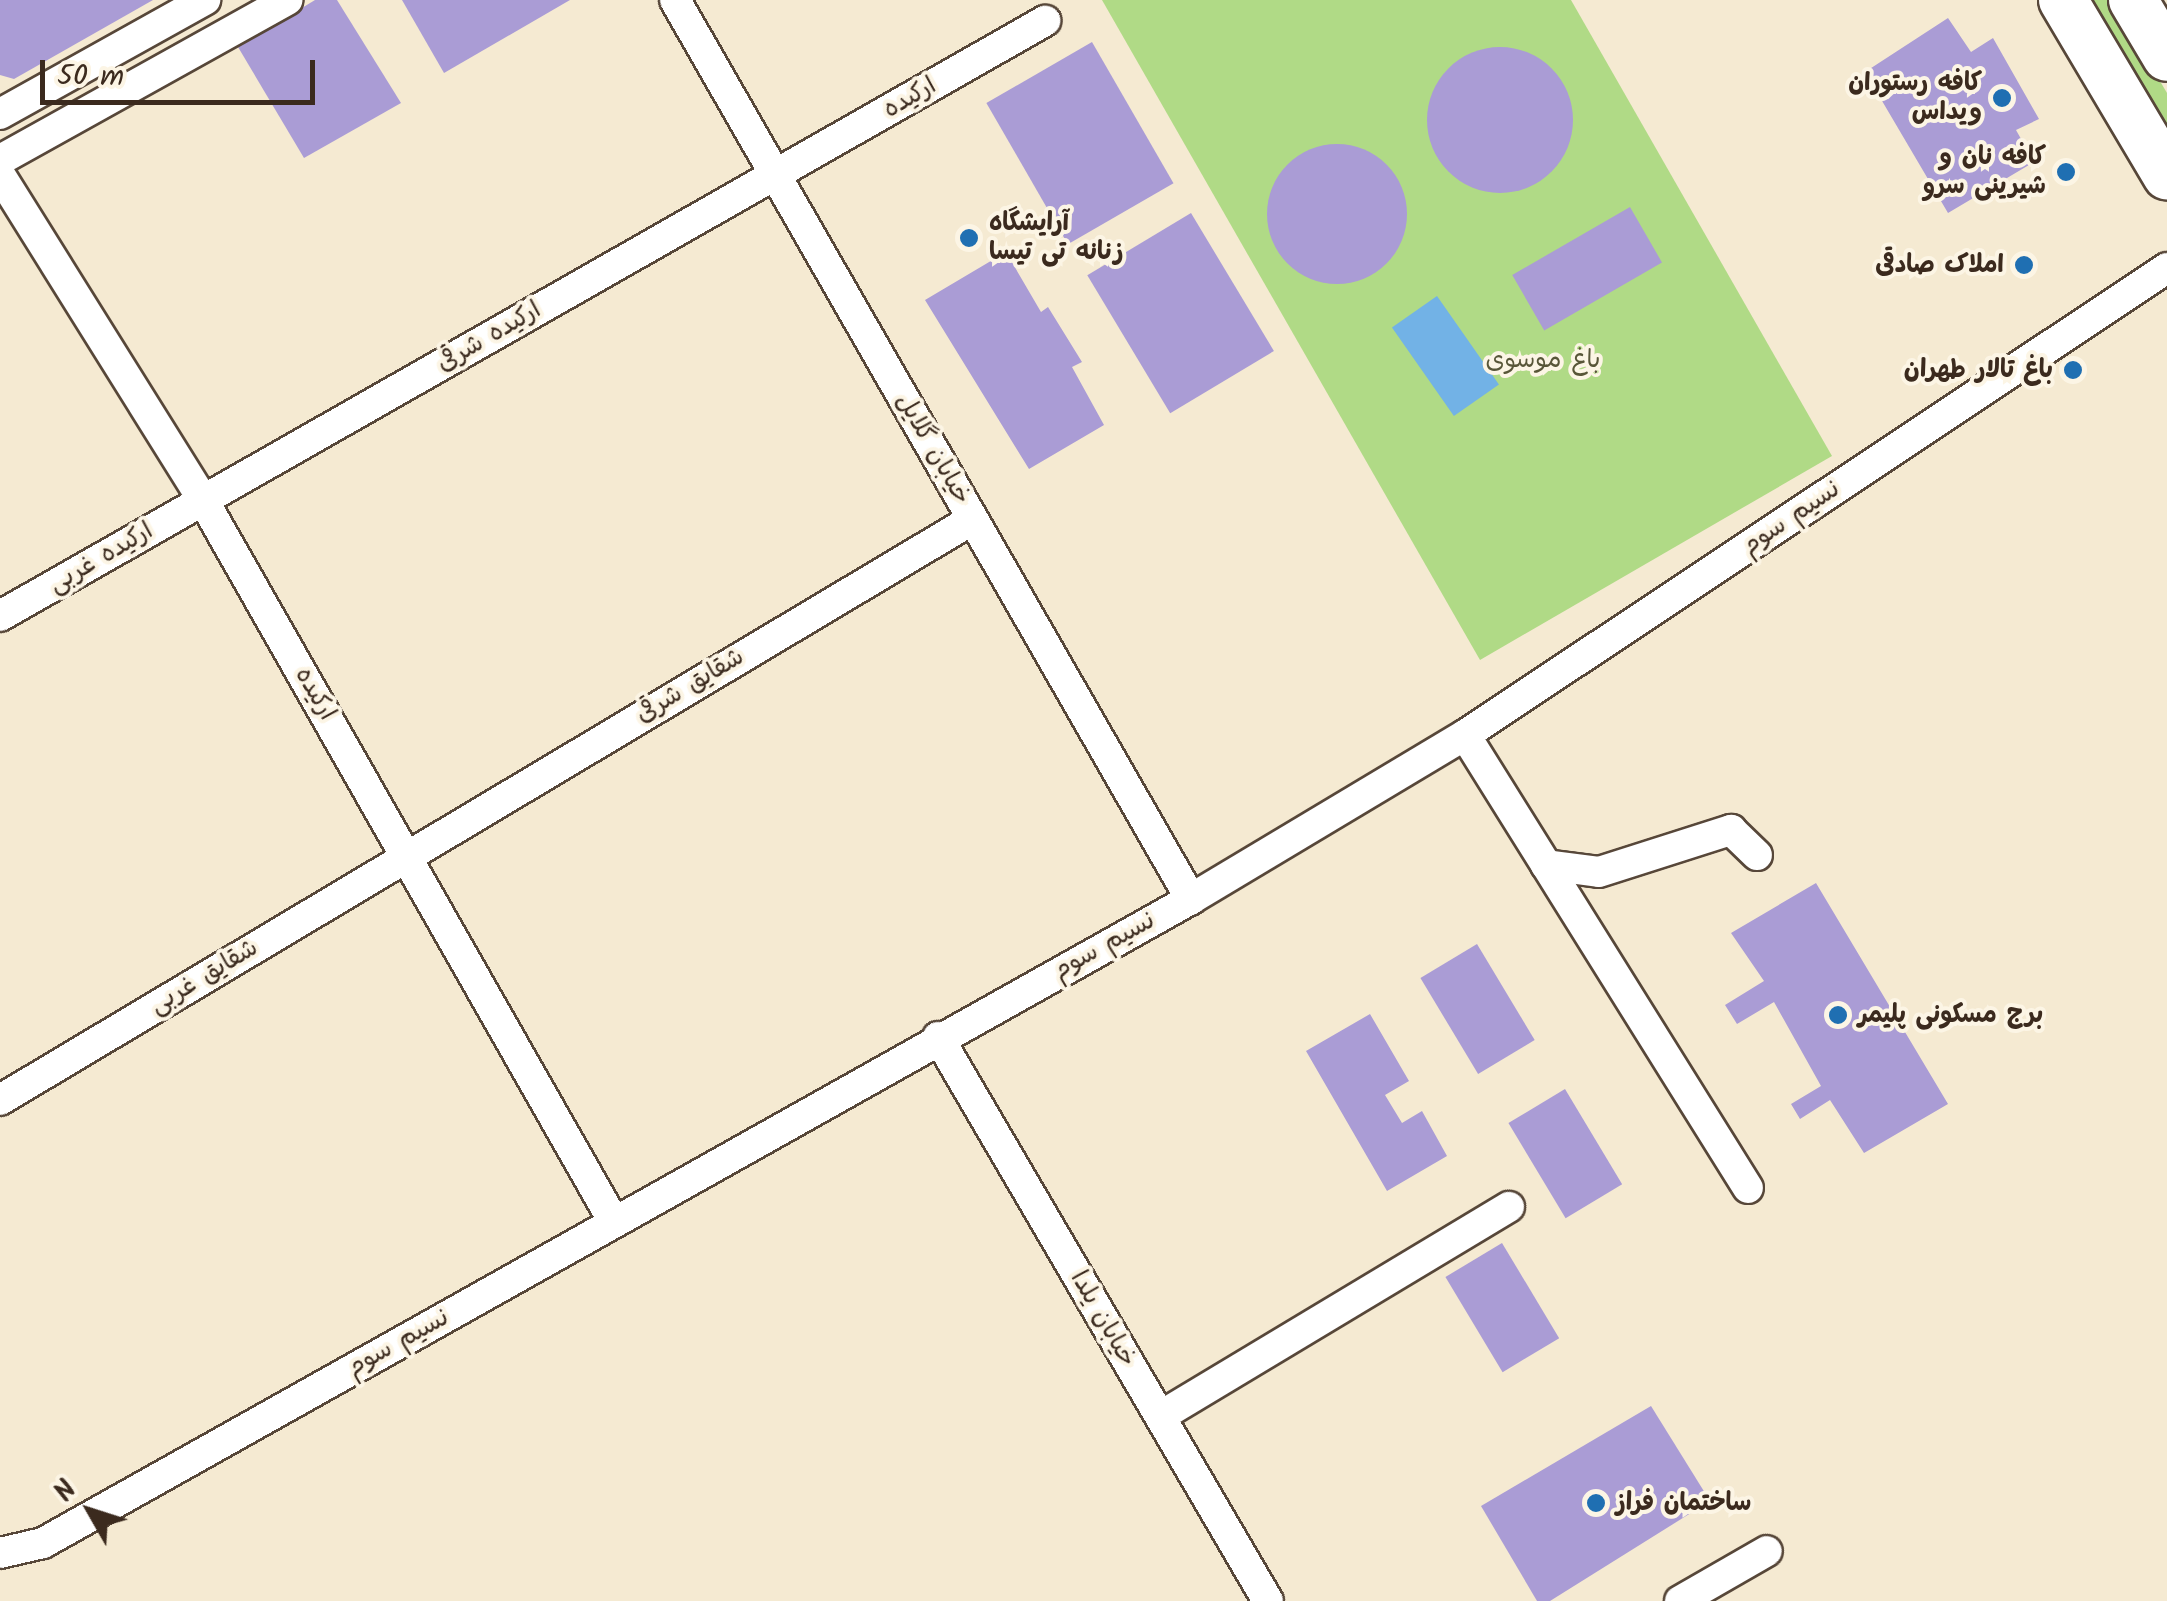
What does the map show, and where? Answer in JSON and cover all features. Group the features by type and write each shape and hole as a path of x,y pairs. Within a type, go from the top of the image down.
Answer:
{"main road":[{"path":"2064,0 2167,174"},
{"path":"2133,0 2167,56"}],"street":[{"path":"0,114 204,0"},
{"path":"0,160 288,0"},
{"name":"خیابان گلایل","path":"676,0 1191,898"},
{"name":"ارکیده","path":"776,175 1045,21"},
{"name":"ارکیده","path":"0,175 202,500 408,854 614,1222"},
{"name":"ارکیده شرقی","path":"202,500 776,175"},
{"name":"نسیم سوم","path":"0,1553 43,1543 1191,898 1465,735 2167,268"},
{"name":"ارکیده غربی","path":"0,616 202,500"},
{"name":"شقایق شرقی","path":"408,854 973,519"},
{"path":"1465,735 1748,1188"},
{"path":"1546,865 1600,872 1731,830 1756,855"},
{"name":"شقایق غربی","path":"0,1100 408,854"},
{"name":"خیابان یلدا","path":"938,1038 1268,1601"},
{"path":"1161,1416 1509,1207"},
{"path":"1680,1601 1767,1550"}],"green space":[{"name":"باغ موسوی","path":"1102,0 1571,0 1832,456 1480,660"},
{"path":"2090,0 2112,0 2167,93 2167,129"}],"water":[{"path":"1437,296 1499,384 1454,416 1392,328"}],"building":[{"path":"0,0 153,0 14,79 0,75"},
{"path":"315,0 337,0 401,103 304,158 238,47"},
{"path":"402,0 570,0 444,73"},
{"path":"1948,18 1971,52 1993,38 2039,119 2016,130 2034,162 1948,213 1865,72"},
{"path":"1092,42 1174,183 1068,244 986,103"},
{"path":"1500,47 1528,53 1551,69 1567,92 1573,120 1567,148 1551,171 1528,187 1500,193 1472,187 1449,171 1433,148 1427,120 1433,92 1449,69 1472,53"},
{"path":"1337,144 1364,149 1386,165 1402,187 1407,214 1402,241 1386,263 1364,279 1337,284 1310,279 1288,263 1272,241 1267,214 1272,187 1288,165 1310,149"},
{"path":"1630,207 1662,262 1544,330 1512,275"},
{"path":"1191,213 1274,351 1170,413 1087,275"},
{"path":"1006,252 1041,312 1048,307 1082,362 1072,367 1104,425 1029,469 925,300"},
{"name":"برج مسکونی پلیمر","path":"1816,883 1948,1104 1864,1153 1830,1100 1800,1119 1791,1104 1821,1086 1774,1002 1737,1024 1725,1005 1764,981 1731,933"},
{"path":"1477,944 1535,1040 1478,1074 1420,978"},
{"path":"1370,1014 1409,1081 1385,1095 1402,1123 1422,1111 1447,1156 1387,1191 1306,1051"},
{"path":"1565,1089 1622,1184 1566,1218 1508,1123"},
{"path":"1502,1243 1559,1338 1503,1372 1445,1277"},
{"name":"ساختمان فراز","path":"1651,1406 1710,1501 1550,1601 1537,1601 1481,1506"}],"place":[{"name":"کافه رستوران ویداس","path":"2002,98"},
{"name":"کافه نان و شیرینی سرو","path":"2066,172"},
{"name":"آرایشگاه زنانه تی تیسا","path":"969,238"},
{"name":"املاک صادقی","path":"2024,265"},
{"name":"باغ تالار طهران","path":"2073,370"},
{"name":"برج مسکونی پلیمر","path":"1838,1015"},
{"name":"ساختمان فراز","path":"1596,1503"}]}
